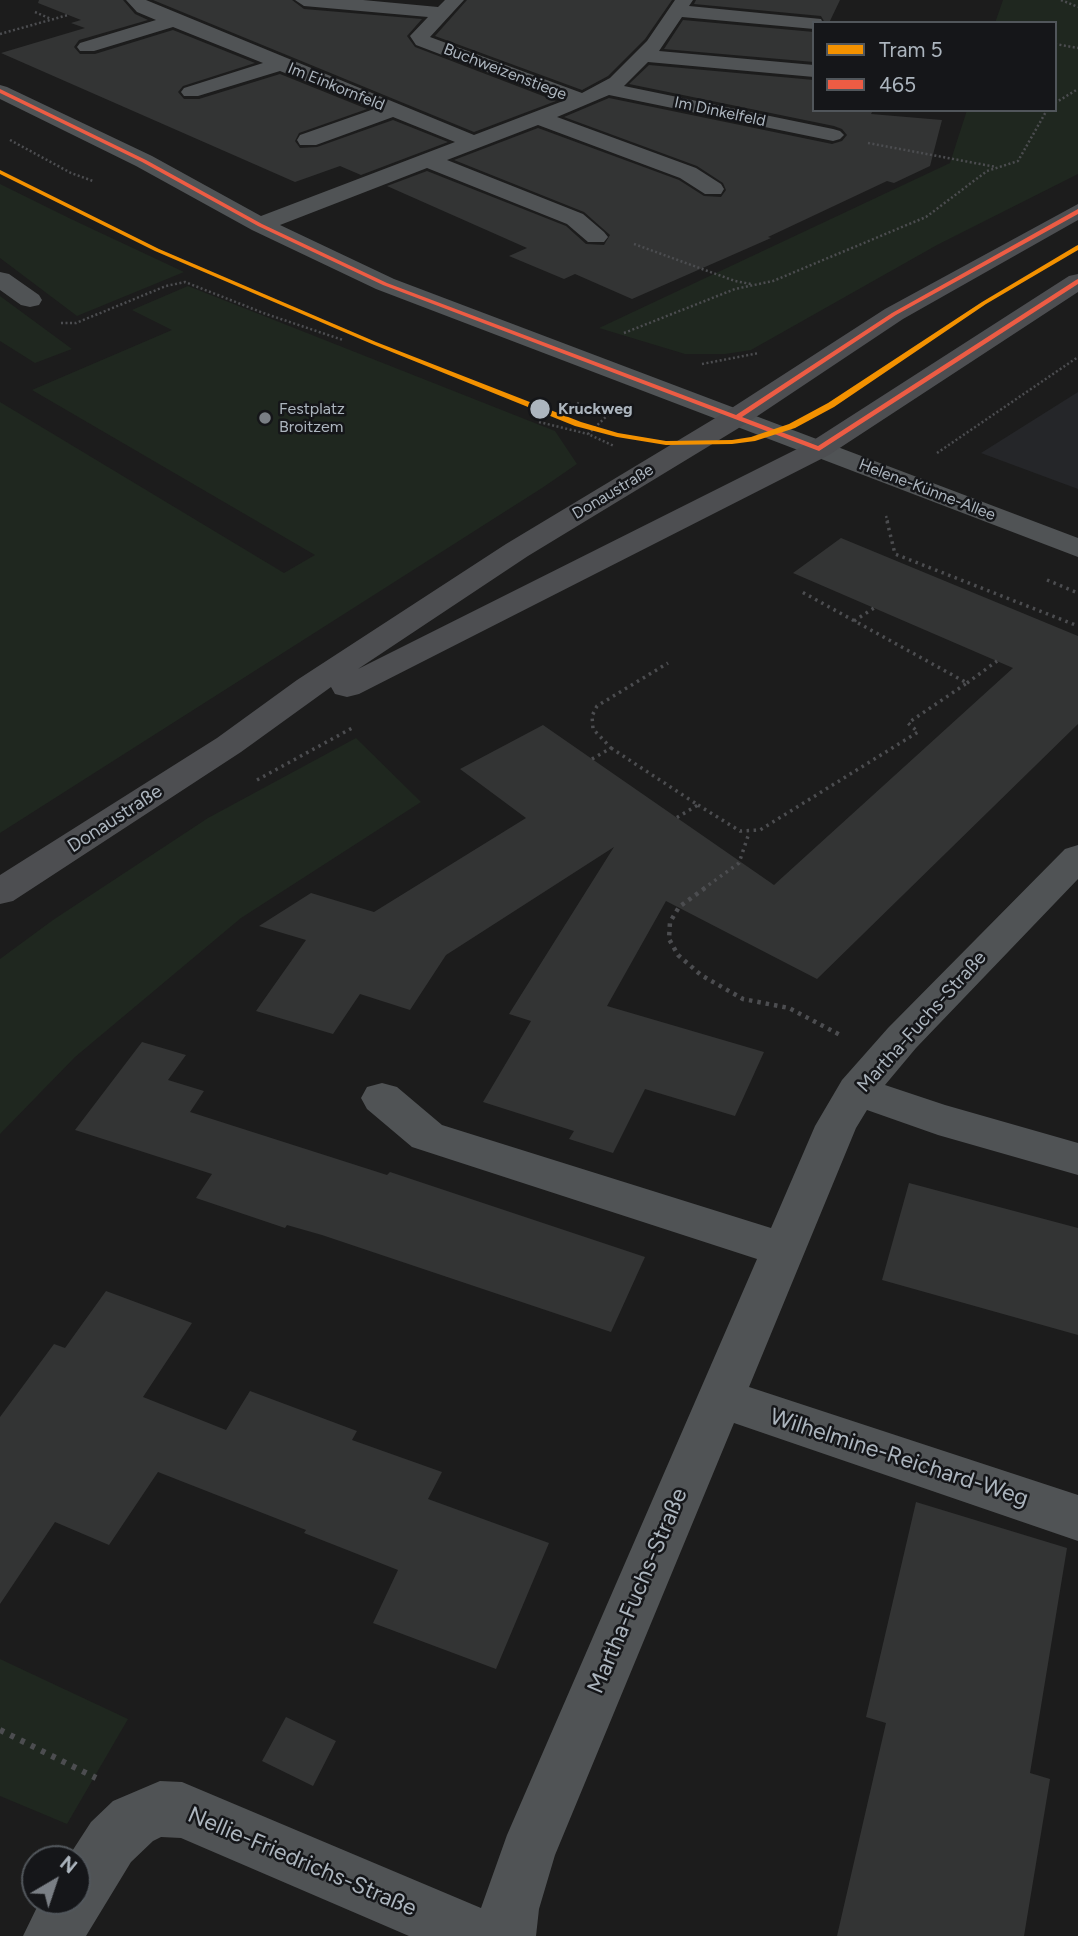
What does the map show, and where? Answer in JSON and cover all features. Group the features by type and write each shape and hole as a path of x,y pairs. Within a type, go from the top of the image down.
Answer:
{"main road":[{"name":"Donaustraße","path":"0,892 229,746 309,687 471,579 737,417 894,314 1078,211"},
{"name":"Donaustraße","path":"229,746 649,537 819,449 1078,281"}],"street":[{"name":"Im Einkornfeld","path":"135,0 145,8 474,143"},
{"name":"Buchweizenstiege","path":"304,0 449,7"},
{"path":"260,225 540,118 608,89 644,55 680,5 812,23"},
{"name":"Buchweizenstiege","path":"449,7 420,36 423,41 583,101"},
{"path":"87,47 175,20"},
{"path":"644,55 812,71"},
{"name":"Im Einkornfeld","path":"191,92 281,64"},
{"name":"Im Dinkelfeld","path":"608,89 833,135"},
{"path":"0,91 144,161 260,225 385,284 568,356 737,417"},
{"path":"4,115 36,109"},
{"name":"Im Einkornfeld","path":"308,140 392,110"},
{"path":"4,115 123,169 205,197"},
{"path":"540,118 688,173 713,189"},
{"path":"429,161 575,219 596,237"},
{"path":"0,279 30,300"},
{"name":"Helene-Künne-Allee","path":"737,417 1078,548"},
{"name":"Martha-Fuchs-Straße","path":"507,1936 510,1909 527,1855 823,1152 871,1075 1078,857"},
{"path":"871,1075 982,1133 1078,1159"},
{"path":"382,1098 427,1136 782,1249"},
{"name":"Wilhelmine-Reichard-Weg","path":"719,1398 1078,1518"},
{"name":"Nellie-Friedrichs-Straße","path":"91,1874 111,1842 133,1821 160,1809 182,1810 478,1936"},
{"path":"52,1936 65,1915"}],"path":[{"path":"1061,0 1078,7"},
{"path":"35,12 52,19"},
{"path":"0,34 79,12"},
{"path":"1057,44 1078,48"},
{"path":"1057,102 1078,89"},
{"path":"619,335 735,289 774,281 926,217 987,171 1018,161 1046,112"},
{"path":"833,135 981,166 1004,167"},
{"path":"596,237 642,246 735,281 756,285"},
{"path":"30,300 66,324 76,323 166,286 185,282 343,340"},
{"path":"937,453 1078,357"},
{"path":"577,403 607,414"},
{"path":"539,422 589,434"},
{"path":"886,516 895,554 1078,626"},
{"path":"910,566 916,562"},
{"path":"802,592 967,683"},
{"path":"854,621 874,608"},
{"path":"668,663 597,706 592,716 593,729 611,748 740,831 749,833 760,830 918,733 908,723 997,661"},
{"path":"592,759 611,748"},
{"path":"676,818 698,804"},
{"path":"749,833 739,863 678,907 670,922 668,939 678,955 701,975 743,999 789,1008 871,1075"},
{"path":"0,1730 160,1809"}],"shaded area":[{"path":"1003,0 1078,0 1078,174 937,245 751,350 725,354 685,354 599,328 950,163 966,112 1057,112 1057,21 996,21"},
{"path":"0,184 184,272 77,316 0,258"},
{"path":"188,286 555,431 577,464 0,833 0,402 284,573 315,555 32,390 172,330 132,310"},
{"path":"0,296 72,349 35,363 0,341"},
{"path":"1078,392 1078,489 981,453"},
{"path":"356,738 421,802 241,918 75,1057 0,1134 0,959 53,920 208,818"},
{"path":"0,1659 128,1719 67,1824 0,1796"}],"building":[{"path":"39,0 123,0 135,14 148,20 79,40 74,47 80,54 95,54 173,30 255,63 183,86 178,92 184,99 199,99 280,74 367,109 299,133 295,141 300,148 317,147 393,120 448,142 361,175 340,166 295,182 1,53 85,28 71,23 81,20 38,3"},
{"path":"153,0 292,0 304,9 422,19 407,36 415,47 556,101 474,132"},
{"path":"467,0 672,0 645,39 608,76 582,90 435,36"},
{"path":"696,0 840,0 830,21 824,21 821,16 694,4"},
{"path":"683,20 812,32 812,62 664,49"},
{"path":"649,65 812,80 812,112 872,112 871,114 942,120 930,166 894,183 887,181 768,237 771,238 632,299 575,274 564,279 509,256 527,248 387,186 427,171 566,226 586,244 604,245 610,235 584,212 454,160 538,128 679,180 704,196 721,197 726,190 723,183 697,166 564,117 609,98 832,144 842,141 847,135 834,126 629,84"},
{"path":"841,538 1078,636 1078,724 817,979 666,901 607,1006 764,1052 735,1116 645,1089 613,1153 569,1139 574,1131 483,1102 531,1021 509,1014 614,847 446,955 410,1010 360,994 333,1034 256,1011 306,940 259,926 311,893 374,912 526,818 460,769 543,725 774,885 1013,668 793,573"},
{"path":"142,1042 186,1055 168,1080 204,1091 190,1112 387,1175 390,1172 645,1257 611,1332 322,1235 287,1225 285,1228 196,1198 212,1174 75,1130"},
{"path":"909,1183 1078,1228 1078,1335 882,1280"},
{"path":"106,1291 192,1323 143,1397 226,1430 250,1391 357,1431 352,1440 442,1472 428,1499 549,1543 496,1669 373,1623 398,1570 304,1533 306,1530 158,1472 109,1545 55,1522 0,1604 0,1417 54,1344 65,1348"},
{"path":"916,1502 1067,1548 1030,1773 1050,1779 1024,1936 837,1936 886,1723 866,1717"},
{"path":"286,1717 336,1741 313,1786 262,1761"}],"tram line":[{"name":"5","path":"0,172 157,250 374,343 578,424 617,435 666,443 732,442 752,439 792,426 831,405 984,303 1078,247"}],"transit line":[{"name":"465","path":"0,91 144,161 260,225 385,284 819,449 1078,281"},
{"name":"465","path":"737,417 894,314 1078,211"}],"place":[{"name":"Kruckweg","path":"540,409"},
{"name":"Festplatz Broitzem","path":"265,418"}]}
